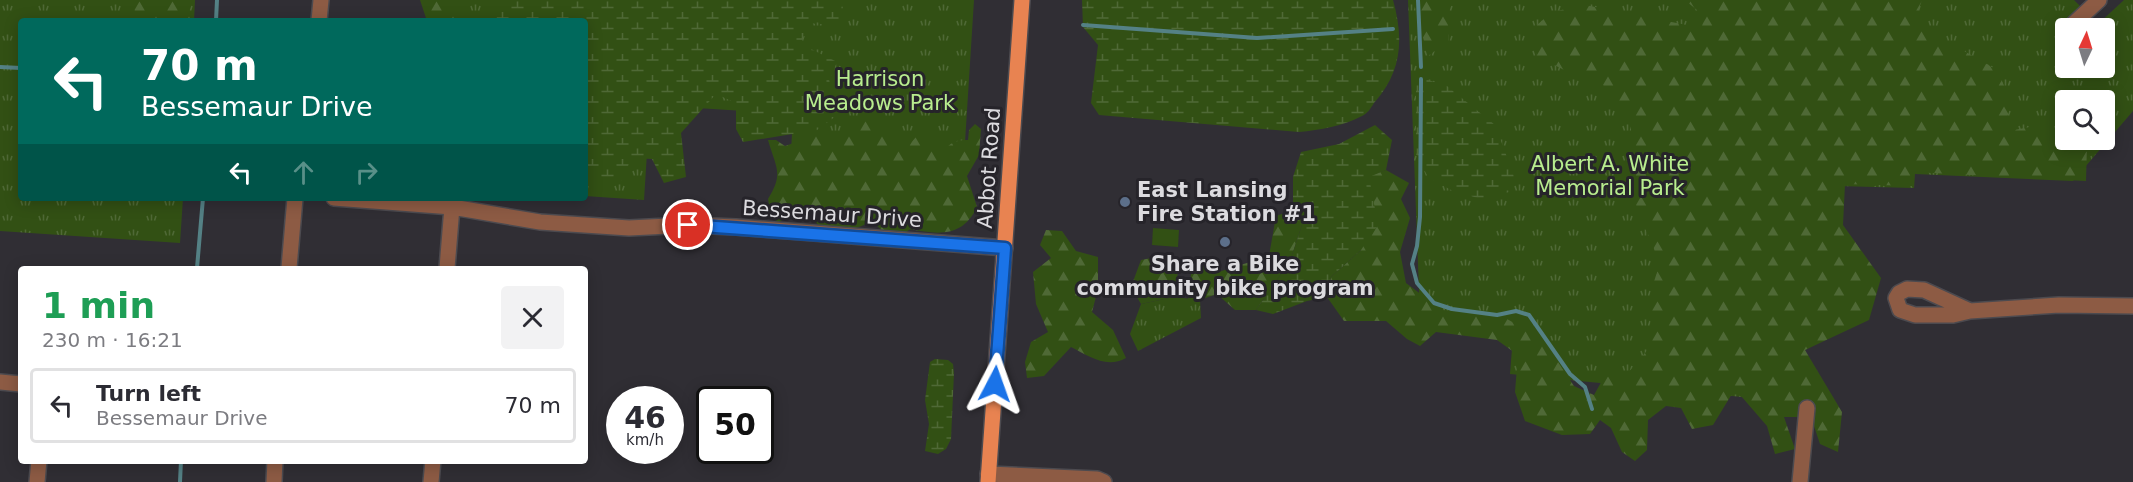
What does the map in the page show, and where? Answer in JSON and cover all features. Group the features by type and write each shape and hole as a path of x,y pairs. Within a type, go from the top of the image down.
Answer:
{"main road":[{"name":"Abbot Road","path":"988,478 1022,0"}],"street":[{"path":"319,18 321,0"},
{"path":"2080,18 2099,0"},
{"path":"289,266 294,201"},
{"name":"Bessemaur Drive","path":"373,201 452,207 540,222 629,228 688,225 736,227 1005,248"},
{"path":"447,266 452,207"},
{"path":"1970,310 2059,305 2133,306"},
{"path":"0,382 18,384"},
{"path":"1800,482 1807,408"},
{"path":"37,482 39,464"},
{"path":"274,482 275,464"},
{"path":"431,482 433,464"},
{"path":"988,478 1097,479 1104,482"}],"green space":[{"path":"0,0 195,0 194,18 18,18 18,201 183,201 180,243 0,231"},
{"path":"134,0 189,0 190,18 140,18 130,4"},
{"path":"420,0 449,0 460,18 426,18"},
{"name":"Harrison Meadows Park","path":"444,0 974,0 960,221 788,210 793,114 650,105 644,200 588,196 588,18 442,18"},
{"path":"843,0 842,26 808,23 801,44 837,62 829,81 851,105 817,130 743,142 736,129 736,103 716,94 681,133 686,177 664,183 652,159 632,158 620,183 588,175 588,18 497,18 495,1"},
{"path":"1082,0 1393,0 1399,28 1398,54 1390,79 1367,112 1347,122 1323,129 1299,132 1099,115 1091,103 1098,45 1083,27"},
{"name":"Albert A. White Memorial Park","path":"1408,0 2074,0 2092,18 2055,18 2055,78 2115,78 2115,18 2104,18 2124,0 2133,0 2133,111 2115,132 2115,90 2055,90 2055,150 2100,150 2073,181 1915,174 1914,188 1836,186 1825,339 1805,350 1823,405 1510,374 1514,324 1420,317"},
{"path":"1413,0 1457,0 1449,8 1448,41 1428,56"},
{"path":"1922,0 1914,22 1997,70 2011,101 2004,132 2030,127 2055,135 2055,150 2087,150 2086,181 1913,172 1913,186 1845,184 1843,225 1881,278 1869,320 1805,350 1842,412 1838,452 1820,444 1811,417 1784,417 1795,449 1775,454 1767,426 1735,389 1713,425 1692,429 1681,408 1666,406 1648,420 1647,450 1635,461 1622,452 1611,428 1600,420 1590,434 1562,435 1525,421 1515,392 1518,355 1497,340 1436,332 1420,346 1407,339 1386,321 1344,321 1327,297 1331,277 1361,250 1369,176 1386,170 1409,183 1401,199 1410,218 1400,252 1406,283 1442,310 1507,319 1523,328 1546,344 1574,386 1594,395 1604,377 1627,374 1651,346 1650,294 1659,266 1652,242 1638,215 1631,177 1631,116 1593,74 1568,72 1537,56 1530,31 1552,12 1585,5 1702,28 1703,15 1686,1"},
{"path":"1425,79 1447,86 1495,125 1514,176 1512,191 1484,200 1451,190 1428,177 1416,154 1416,83"},
{"path":"854,116 884,118 896,137 899,147 907,147 917,136 930,135 937,148 944,153 954,142 968,140 969,130 975,124 981,129 979,155 967,176 977,207 965,224 949,232 910,229 903,235 885,233 876,225 867,223 852,229 835,231 825,229 812,221 789,217 778,222 771,216 768,199 776,183 777,170 768,140 776,140 785,146 822,133 825,141 834,146 840,141 841,126"},
{"path":"1375,125 1392,140 1386,170 1369,177 1378,225 1361,250 1331,277 1327,297 1307,301 1273,314 1256,310 1290,261 1303,222 1293,210 1293,177 1301,152 1339,144"},
{"path":"1293,210 1303,222 1290,261 1256,310 1235,310 1217,294 1200,300 1188,299 1192,265 1205,265 1212,274 1269,256 1276,216"},
{"path":"1153,228 1179,230 1178,247 1152,245"},
{"path":"1046,230 1062,231 1076,251 1098,257 1098,289 1092,312 1113,330 1126,358 1105,362 1071,347 1044,376 1027,378 1025,362 1031,342 1048,332 1036,304 1033,272 1051,258 1040,245"},
{"path":"1162,256 1179,266 1174,297 1141,304 1131,287 1141,260"},
{"path":"1174,297 1200,300 1201,318 1138,351 1130,334 1141,304"},
{"path":"935,359 948,360 953,364 954,373 951,439 946,449 938,454 925,451 929,424 925,400 930,362"}],"waterway":[{"path":"216,18 217,0"},
{"path":"1418,0 1421,67"},
{"path":"1083,25 1257,38 1393,29"},
{"path":"0,67 18,68"},
{"path":"1421,79 1420,217 1417,246 1412,264 1417,283 1434,303 1452,309 1497,315 1516,311 1529,315 1570,374 1585,387 1592,409"},
{"path":"197,266 203,201"},
{"path":"180,482 181,464"}],"place":[{"name":"East Lansing Fire Station #1","path":"1125,202"},
{"name":"Share a Bike community bike program","path":"1225,242"}],"route":[{"path":"688,225 1005,248 995,384"}]}
